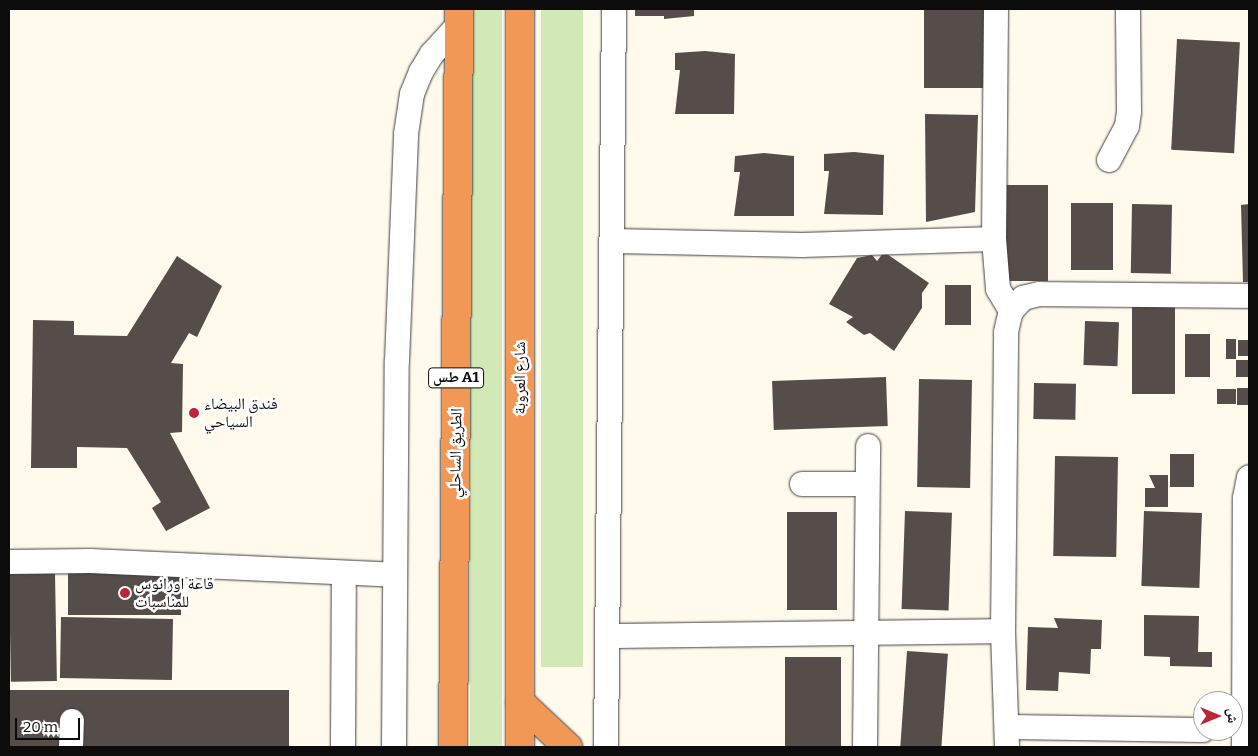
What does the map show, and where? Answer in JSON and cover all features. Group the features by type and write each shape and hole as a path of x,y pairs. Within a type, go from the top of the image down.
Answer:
{"highway":[{"name":"شارع العروبة","path":"520,9 520,747"},
{"name":"الطريق الساحلي","path":"453,747 460,16"},
{"path":"520,702 568,747"}],"street":[{"path":"606,747 614,241 614,9"},
{"path":"996,9 994,239 998,289 1011,311"},
{"path":"1109,160 1127,126 1129,112 1128,9"},
{"path":"394,747 397,361 406,134 412,94 422,72 432,54 460,16"},
{"path":"614,241 802,244 994,239"},
{"path":"1193,730 1007,737 1003,631 1006,332 1011,311 1023,298 1040,294 1249,296"},
{"path":"865,747 868,446"},
{"path":"1243,735 1245,498 1249,477"},
{"path":"802,484 867,484"},
{"path":"9,562 90,561 395,575"},
{"path":"343,747 344,574"},
{"path":"607,636 1003,631"},
{"path":"71,747 72,721"}],"green space":[{"path":"470,9 502,9 502,747 470,747"},
{"path":"541,9 583,9 583,667 541,667"}],"building":[{"path":"635,9 694,9 694,16 664,19 664,16 635,16"},
{"path":"924,9 985,9 985,88 924,88"},
{"path":"1177,39 1240,42 1234,153 1171,150"},
{"path":"705,51 735,54 734,114 675,114 680,70 675,70 675,53"},
{"path":"925,114 978,115 975,212 926,222"},
{"path":"854,152 884,155 883,215 824,214 829,171 824,171 824,154"},
{"path":"764,153 794,156 794,216 734,216 740,172 734,172 735,156"},
{"path":"1003,185 1048,185 1048,281 1003,281"},
{"path":"1071,203 1113,203 1113,270 1071,270"},
{"path":"1132,204 1172,205 1171,274 1131,273"},
{"path":"1249,204 1249,282 1243,282 1241,205"},
{"path":"884,252 929,283 922,293 922,308 894,351 870,333 864,335 846,322 853,317 829,304 857,258 872,255 877,261"},
{"path":"177,256 222,286 197,337 189,333 171,363 183,364 182,432 170,433 210,508 166,531 152,508 161,502 127,448 77,447 77,468 31,468 33,320 74,321 74,335 127,336"},
{"path":"945,285 971,285 971,325 945,325"},
{"path":"1132,304 1175,304 1175,394 1132,394"},
{"path":"1085,321 1119,322 1117,366 1083,365"},
{"path":"1185,334 1210,334 1210,377 1185,377"},
{"path":"1226,339 1236,339 1236,359 1226,359"},
{"path":"1238,340 1248,340 1248,356 1238,356"},
{"path":"1236,360 1248,360 1248,377 1236,377"},
{"path":"886,377 888,426 774,430 772,381"},
{"path":"919,379 972,380 970,488 917,487"},
{"path":"1034,383 1076,384 1075,420 1033,419"},
{"path":"1237,388 1249,388 1249,405 1237,405"},
{"path":"1217,389 1236,389 1236,404 1217,404"},
{"path":"1170,454 1194,454 1194,487 1170,487"},
{"path":"1055,456 1118,457 1116,557 1053,556"},
{"path":"1149,475 1168,475 1168,507 1145,507 1145,488 1155,488"},
{"path":"905,511 952,513 949,611 902,609"},
{"path":"1144,511 1202,513 1199,588 1141,586"},
{"path":"787,512 837,512 837,610 787,610"},
{"name":"قاعة اورانوس للمناسبات","path":"68,571 181,571 181,615 68,615"},
{"path":"55,573 57,681 11,682 9,574"},
{"path":"1144,615 1199,616 1198,652 1212,652 1212,667 1170,666 1170,657 1144,656"},
{"path":"61,617 173,619 172,680 60,678"},
{"path":"1054,618 1102,620 1101,649 1091,649 1090,674 1059,672 1058,691 1026,690 1028,627 1058,628"},
{"path":"907,651 948,654 941,747 900,747"},
{"path":"785,657 841,657 841,747 785,747"},
{"path":"9,690 289,690 289,747 9,747"}],"place":[{"name":"فندق البيضاء السياحي","path":"194,413"},
{"name":"قاعة اورانوس للمناسبات","path":"125,593"}]}
